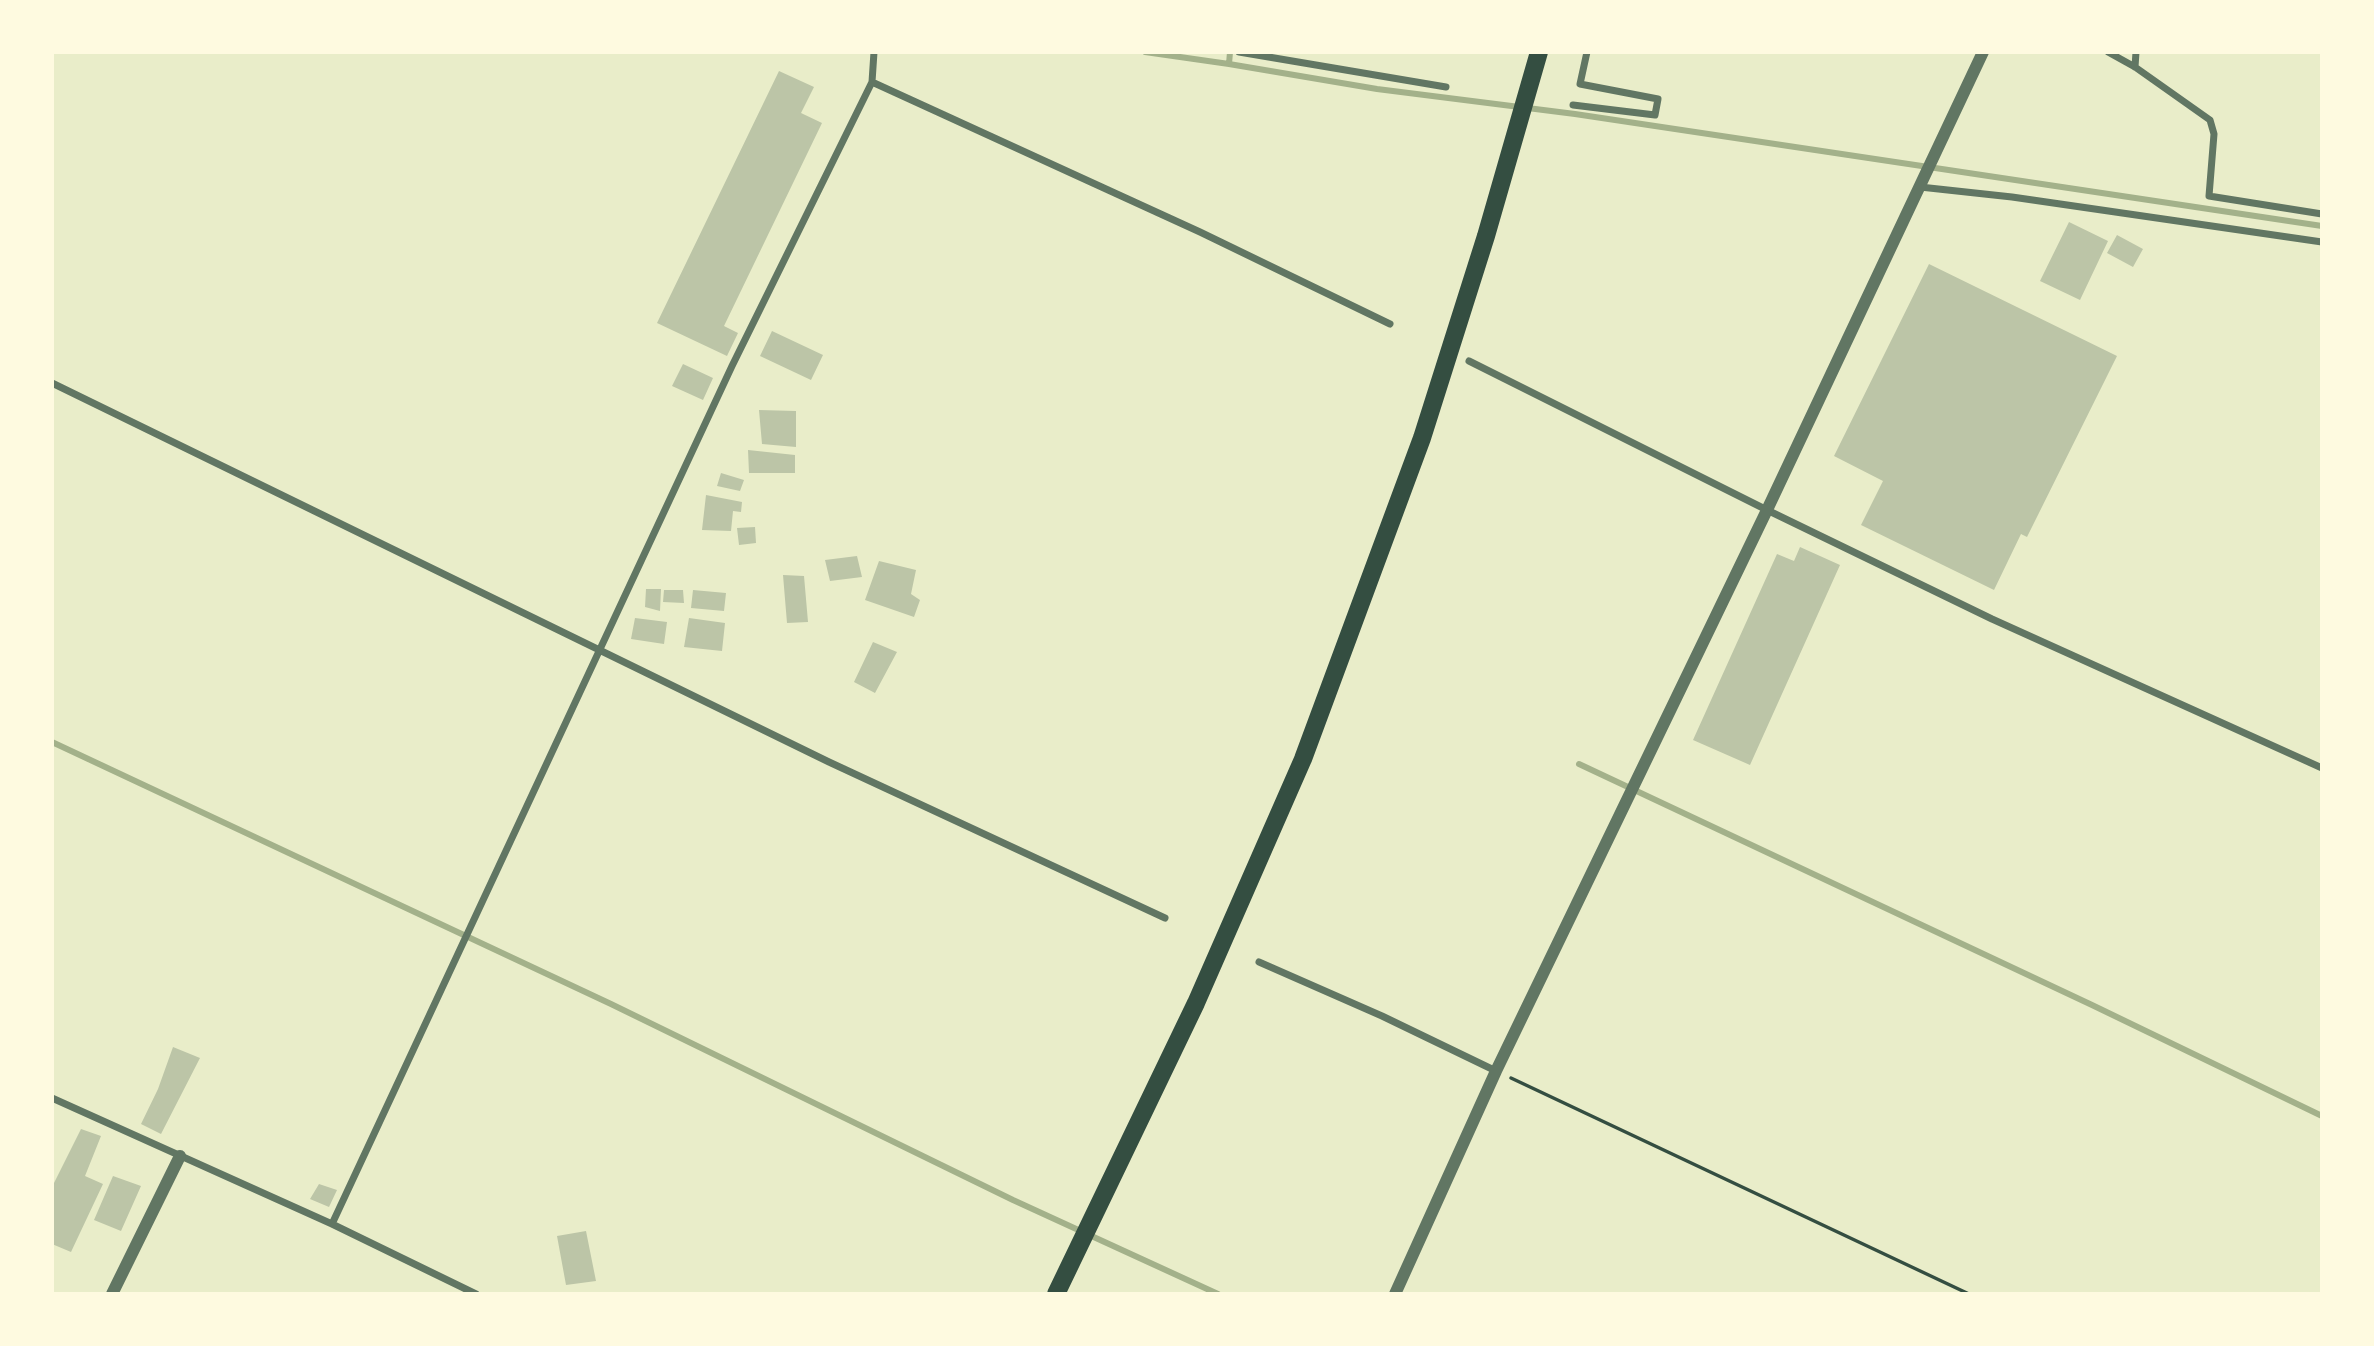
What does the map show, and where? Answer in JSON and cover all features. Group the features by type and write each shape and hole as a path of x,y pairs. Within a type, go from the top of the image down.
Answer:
{"highway":[{"path":"1056,1293 1196,1003 1303,759 1422,438 1486,236 1539,52"}],"street":[{"path":"332,1224 732,366 872,82 874,52"},
{"path":"1239,52 1446,87"},
{"path":"1573,105 1654,115 1658,99 1580,84 1587,52"},
{"path":"1395,1293 1496,1071 1768,510 1983,52"},
{"path":"2108,52 2135,67 2210,120 2214,134 2209,196 2322,214"},
{"path":"2135,67 2136,52"},
{"path":"872,82 1200,232 1390,324"},
{"path":"1920,187 2012,197 2322,242"},
{"path":"1469,361 1992,619 2322,768"},
{"path":"52,383 829,762 1166,918"},
{"path":"1259,962 1382,1016 1496,1071"},
{"path":"52,1098 332,1224 476,1293"},
{"path":"112,1293 180,1156"}],"path":[{"path":"1496,1071 1969,1293"}],"building":[{"path":"779,71 814,87 801,113 822,123 724,326 738,333 727,356 657,323"},
{"path":"2069,222 2108,241 2080,300 2040,281"},
{"path":"2117,235 2143,249 2133,267 2107,253"},
{"path":"1929,264 2117,356 2027,537 2021,534 1994,590 1861,525 1883,481 1834,456"},
{"path":"772,331 823,355 811,380 760,356"},
{"path":"683,364 713,378 703,400 672,386"},
{"path":"759,410 796,411 796,447 762,444"},
{"path":"748,450 795,455 795,473 749,473"},
{"path":"721,473 744,480 740,491 717,486"},
{"path":"706,495 742,502 741,512 733,511 731,531 702,530"},
{"path":"755,527 756,543 739,545 737,528"},
{"path":"1800,547 1840,565 1750,765 1693,740 1777,554 1794,561"},
{"path":"857,556 862,577 830,581 825,560"},
{"path":"879,561 916,570 911,594 920,600 914,617 865,600"},
{"path":"783,575 804,576 808,622 787,623"},
{"path":"646,589 661,589 660,611 645,607"},
{"path":"664,590 683,590 684,603 663,602"},
{"path":"693,590 726,593 724,611 691,608"},
{"path":"635,618 667,622 664,644 631,639"},
{"path":"689,618 725,623 722,651 684,647"},
{"path":"873,642 897,652 875,693 854,682"},
{"path":"173,1047 200,1058 161,1134 141,1124 158,1089"},
{"path":"81,1129 101,1136 85,1176 103,1184 71,1252 52,1244 52,1187"},
{"path":"113,1176 141,1186 121,1231 94,1220"},
{"path":"319,1184 337,1190 329,1207 310,1199"},
{"path":"586,1231 596,1281 566,1285 557,1236"}],"waterway":[{"path":"1145,52 1377,89 1575,114 2322,226"},
{"path":"1229,64 1230,52"},
{"path":"52,742 611,1004 1013,1200 1218,1294"},
{"path":"1579,764 2322,1116"}]}
